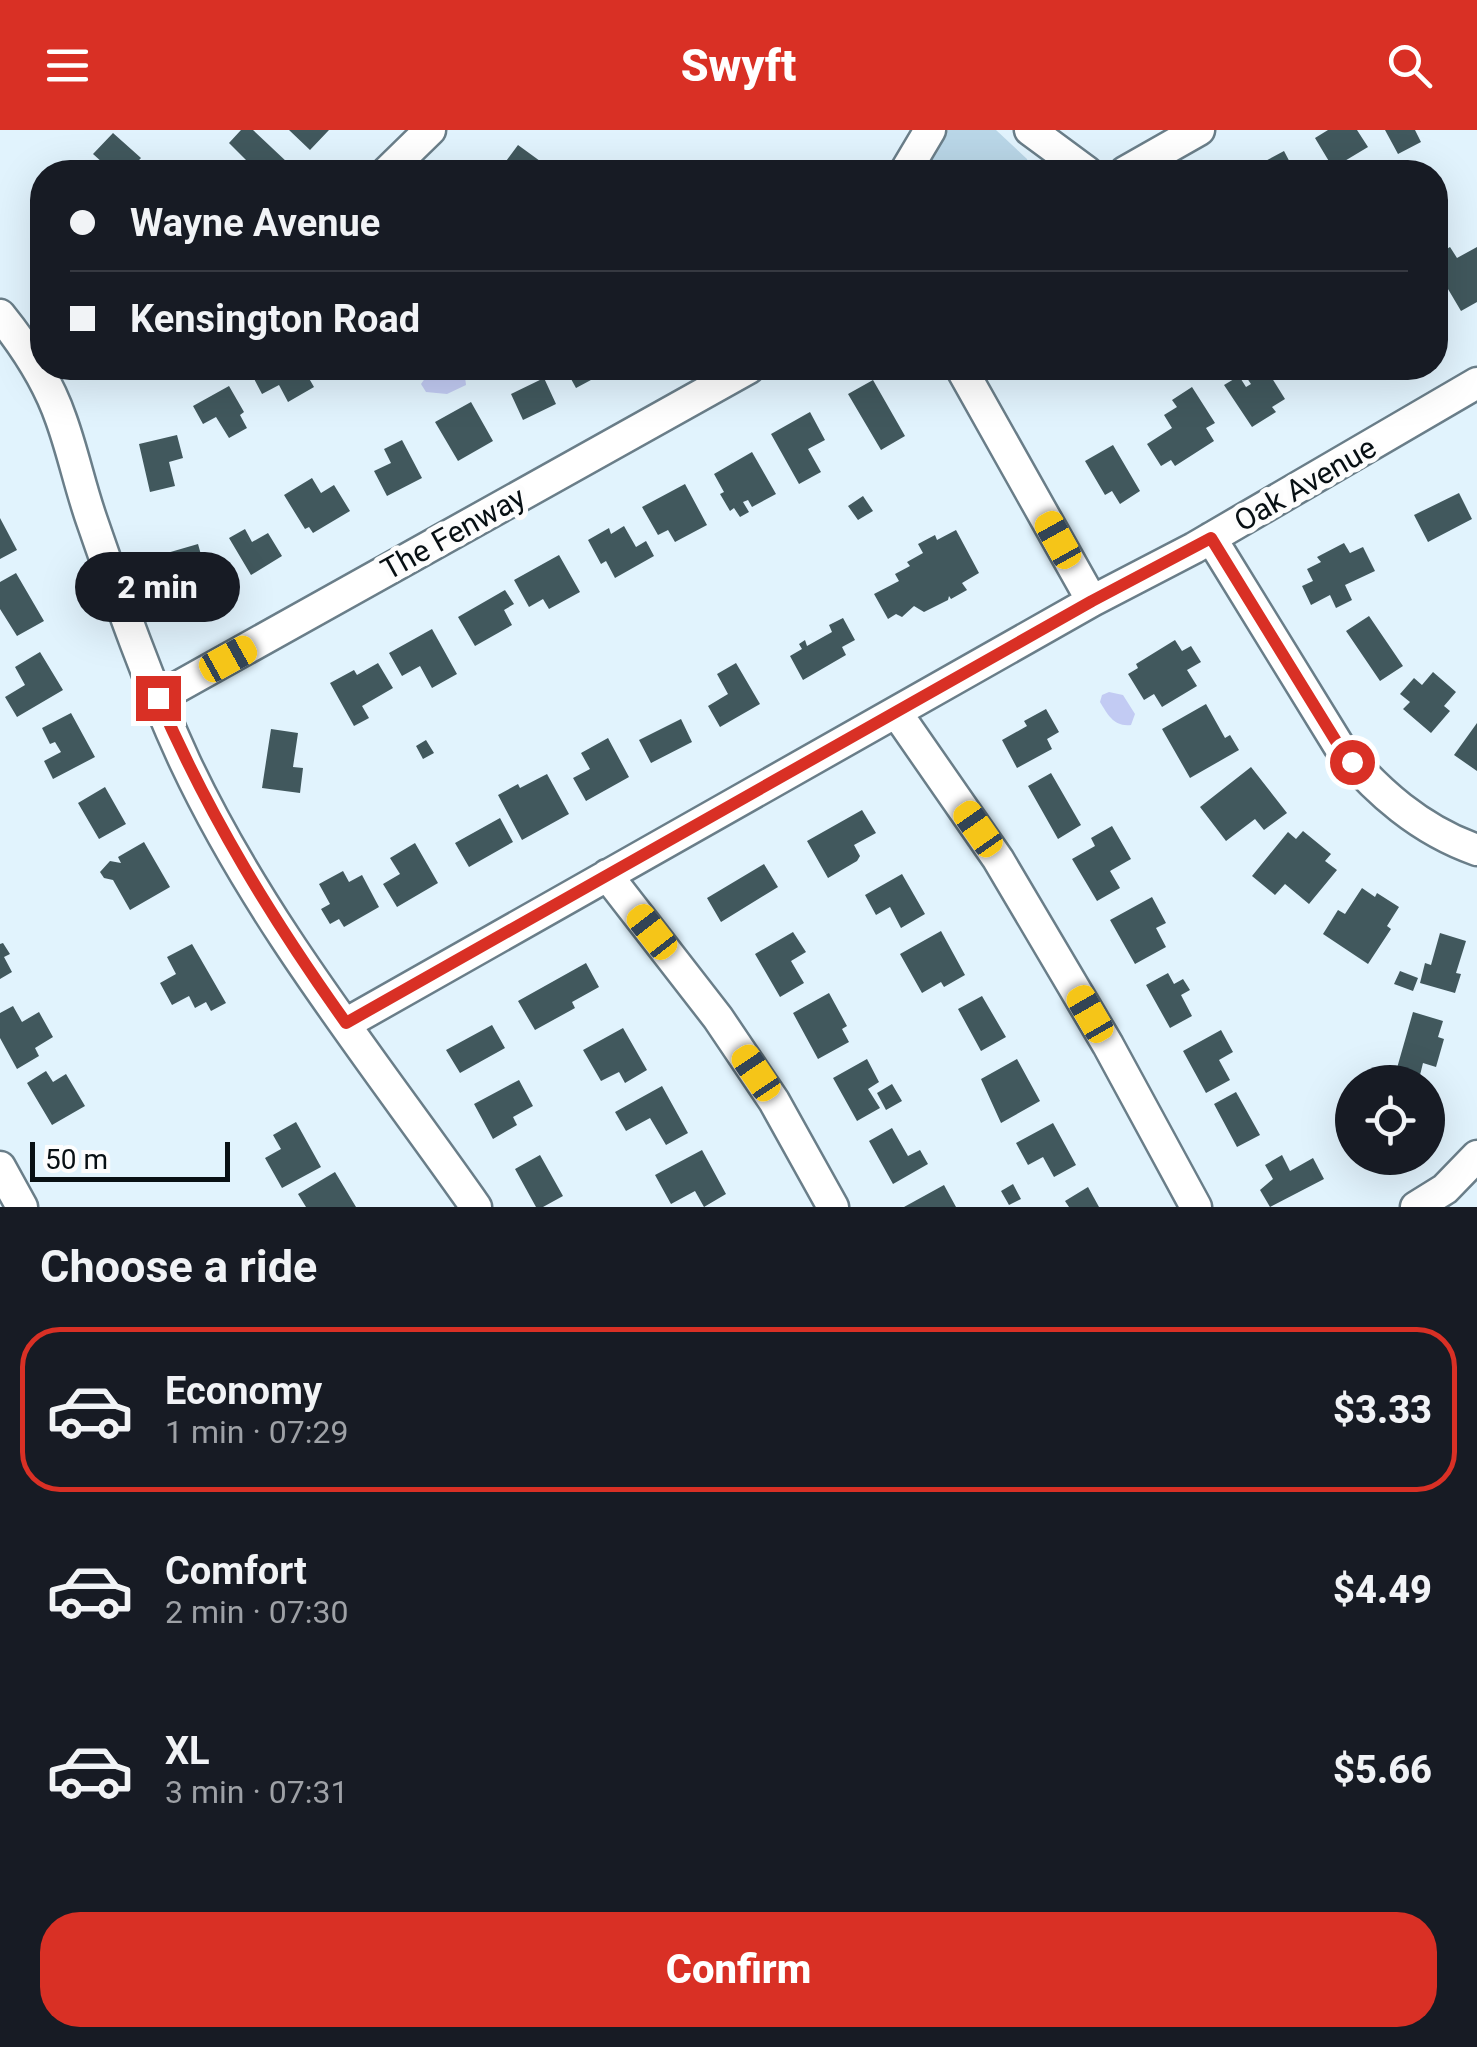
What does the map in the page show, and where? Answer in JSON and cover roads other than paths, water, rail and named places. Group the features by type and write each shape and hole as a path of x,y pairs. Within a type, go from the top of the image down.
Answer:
{"street":[{"path":"399,160 430,130"},
{"path":"912,160 930,130"},
{"path":"1030,130 1071,160"},
{"path":"1147,160 1199,130"},
{"path":"0,315 30,346"},
{"path":"58,380 61,417 91,518 186,763 232,850 304,964 476,1207"},
{"name":"The Fenway","path":"158,698 728,380"},
{"path":"968,380 1092,601"},
{"name":"Oak Avenue","path":"346,1023 1092,601 1211,538 1477,383"},
{"path":"1211,538 1339,746 1365,777 1394,804 1428,827 1477,850"},
{"path":"896,712 998,859 1108,1045 1196,1207"},
{"path":"607,876 718,1018 774,1101 833,1207"},
{"path":"1416,1207 1445,1189 1476,1159"},
{"path":"0,1167 22,1207"}]}
